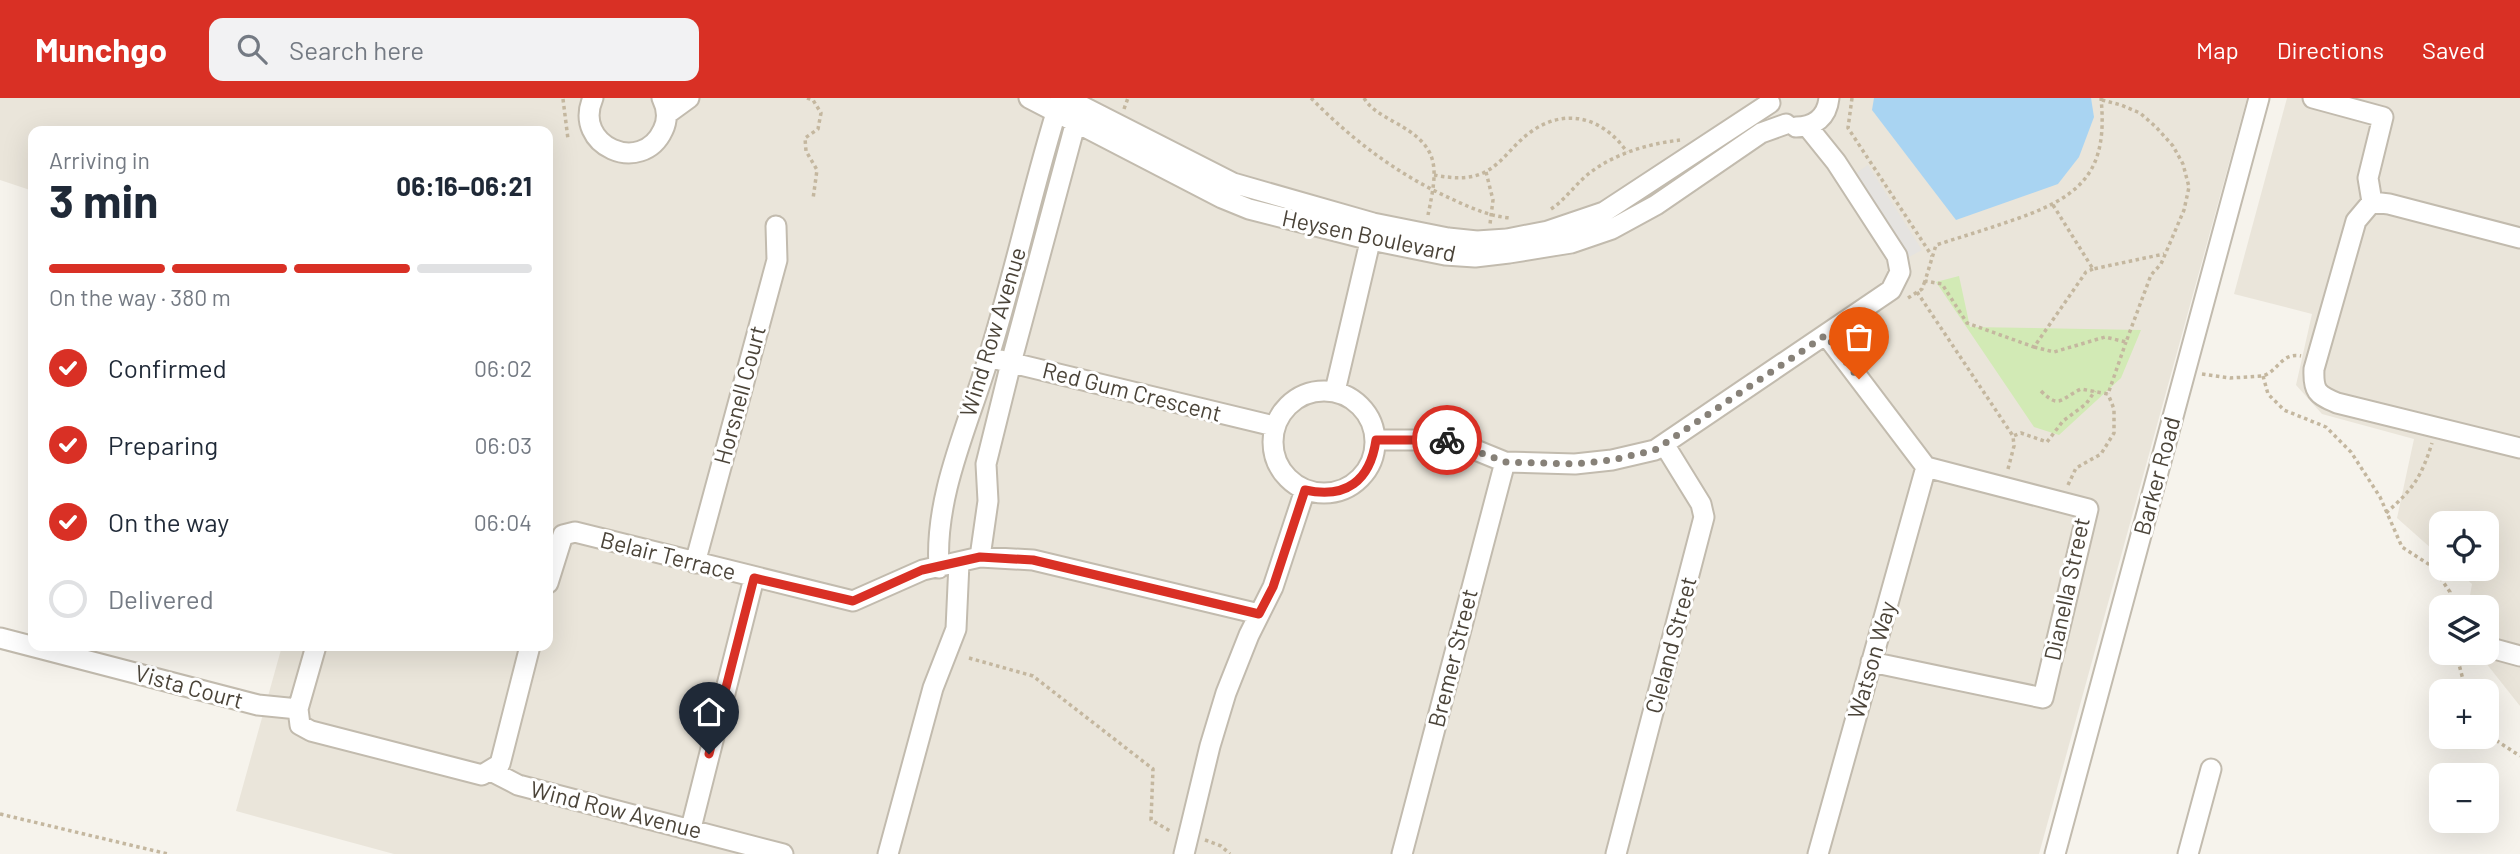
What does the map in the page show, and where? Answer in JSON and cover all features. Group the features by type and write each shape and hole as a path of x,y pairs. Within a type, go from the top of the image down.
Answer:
{"street":[{"path":"593,98 589,118 593,131 600,142 624,153 636,153 649,147 665,127 664,106 689,98"},
{"name":"Heysen Boulevard","path":"1028,98 1068,107 1233,183 1445,255 1475,257 1571,243 1612,229 1656,205 1760,133 1786,124"},
{"name":"Barker Road","path":"2055,854 2259,98"},
{"path":"2313,98 2383,117 2368,178 2372,202 2356,221 2317,359 2314,383 2319,394 2337,403 2520,448"},
{"path":"1376,440 1451,440 1505,462 1575,464 1612,460 1655,450 1891,290 1900,272 1898,256 1836,162 1819,114 1786,124 1779,119 1770,101"},
{"name":"Heysen Boulevard","path":"1372,232 1477,241 1507,239 1548,231 1604,212 1770,101"},
{"name":"Wind Row Avenue","path":"939,568 938,554 945,497 1068,107"},
{"name":"Wind Row Avenue","path":"980,557 988,501 986,464 1068,107"},
{"path":"2372,202 2520,238"},
{"name":"Horsnell Court","path":"695,563 777,260 776,226"},
{"path":"1335,391 1372,232"},
{"path":"1826,335 1926,467"},
{"name":"Red Gum Crescent","path":"989,356 1274,426"},
{"path":"1320,390 1335,391 1351,397 1364,408 1372,423 1376,440 1374,457 1366,472 1354,484 1339,491 1322,494 1305,490 1286,477 1274,457 1274,426 1286,407 1304,394 1320,390"},
{"name":"Cleland Street","path":"1616,854 1704,517 1701,504 1664,444"},
{"name":"Bremer Street","path":"1402,854 1505,462"},
{"name":"Dianella Street","path":"1871,662 2043,698 2088,509 1926,467"},
{"name":"Watson Way","path":"1818,854 1926,467"},
{"path":"1184,854 1210,746 1226,693 1273,587 1305,490"},
{"name":"Belair Terrace","path":"553,567 563,535 575,532 853,601 922,570 980,557 1033,560 1259,614"},
{"path":"888,854 933,688 956,629 959,563"},
{"path":"691,828 754,578"},
{"name":"Vista Court","path":"0,638 28,644"},
{"path":"2499,650 2520,656"},
{"name":"Vista Court","path":"58,651 258,705 298,709"},
{"path":"315,651 298,709 300,725 311,731 482,775 500,764 529,651"},
{"path":"2188,854 2211,769"},
{"name":"Wind Row Avenue","path":"491,771 518,785 783,854"}],"path":[{"path":"807,98 813,100 821,113 818,129 805,138 806,151 817,170 813,199"},
{"path":"1311,98 1372,153 1433,191 1493,215 1522,219 1480,224"},
{"path":"1364,98 1378,113 1415,133 1424,141 1430,152 1434,175 1429,217 1420,215"},
{"path":"1852,98 1848,128 1932,257"},
{"path":"563,99 568,139"},
{"path":"1907,299 1923,289 1936,245 2053,205 2074,192 2092,168 2099,151 2103,124 2102,99 2140,113 2173,146 2183,164 2189,187 2184,210 2161,264 2151,275 2108,394 2114,409 2114,433 2101,454 2076,468"},
{"path":"1114,104 1124,109"},
{"path":"1434,175 1464,178 1486,172 1530,132 1558,120 1583,119 1602,125 1628,152"},
{"path":"1542,214 1566,198 1588,175 1628,152 1686,140"},
{"path":"1486,172 1493,200 1490,224"},
{"path":"2053,205 2093,269"},
{"path":"2034,348 2086,272 2164,254"},
{"path":"1925,281 1942,284 1967,323 2034,348 2054,352 2105,337 2126,342"},
{"path":"1917,292 2013,436 2014,446 2007,474"},
{"path":"2186,370 2230,378 2263,376 2285,358 2295,355 2308,358"},
{"path":"2263,376 2268,394 2284,410 2326,427 2351,452 2380,496 2402,547 2433,567 2450,595"},
{"path":"2041,391 2053,402 2060,402 2081,389 2108,394"},
{"path":"2013,436 2021,433 2047,442 2063,421 2086,404 2095,391"},
{"path":"2386,513 2410,492 2419,478 2437,429"},
{"path":"969,657 1033,676 1153,769 1151,820 1173,832"},
{"path":"2499,742 2520,757"},
{"path":"0,814 168,854"},
{"path":"1205,839 1221,846 1230,854"}],"shaded area":[{"path":"0,98 2247,98 2039,854 394,854 236,811 281,651 553,651 553,126 28,126 28,189 0,180"},
{"path":"2287,98 2520,98 2520,706 2488,665 2499,665 2499,595 2470,595 2472,584 2469,581 2499,581 2499,511 2429,511 2429,546 2397,518 2414,439 2322,414 2296,385 2312,314 2234,294"},
{"path":"1868,165 1922,250 1909,257 1855,174"}],"green space":[{"path":"1959,276 1970,327 2141,330 2121,378 2059,435 2034,427 1936,282"}],"water":[{"path":"1874,98 2091,98 2094,117 2079,157 2058,184 1956,220 1872,110"}],"way so far":[{"path":"1447,440 1505,462 1575,464 1612,460 1655,450 1826,335 1859,379"}],"route":[{"path":"709,754 754,578 853,601 922,570 980,557 1015,558 1259,614 1273,587 1305,490 1322,494 1339,491 1354,484 1366,472 1374,457 1376,440 1447,440"}]}
